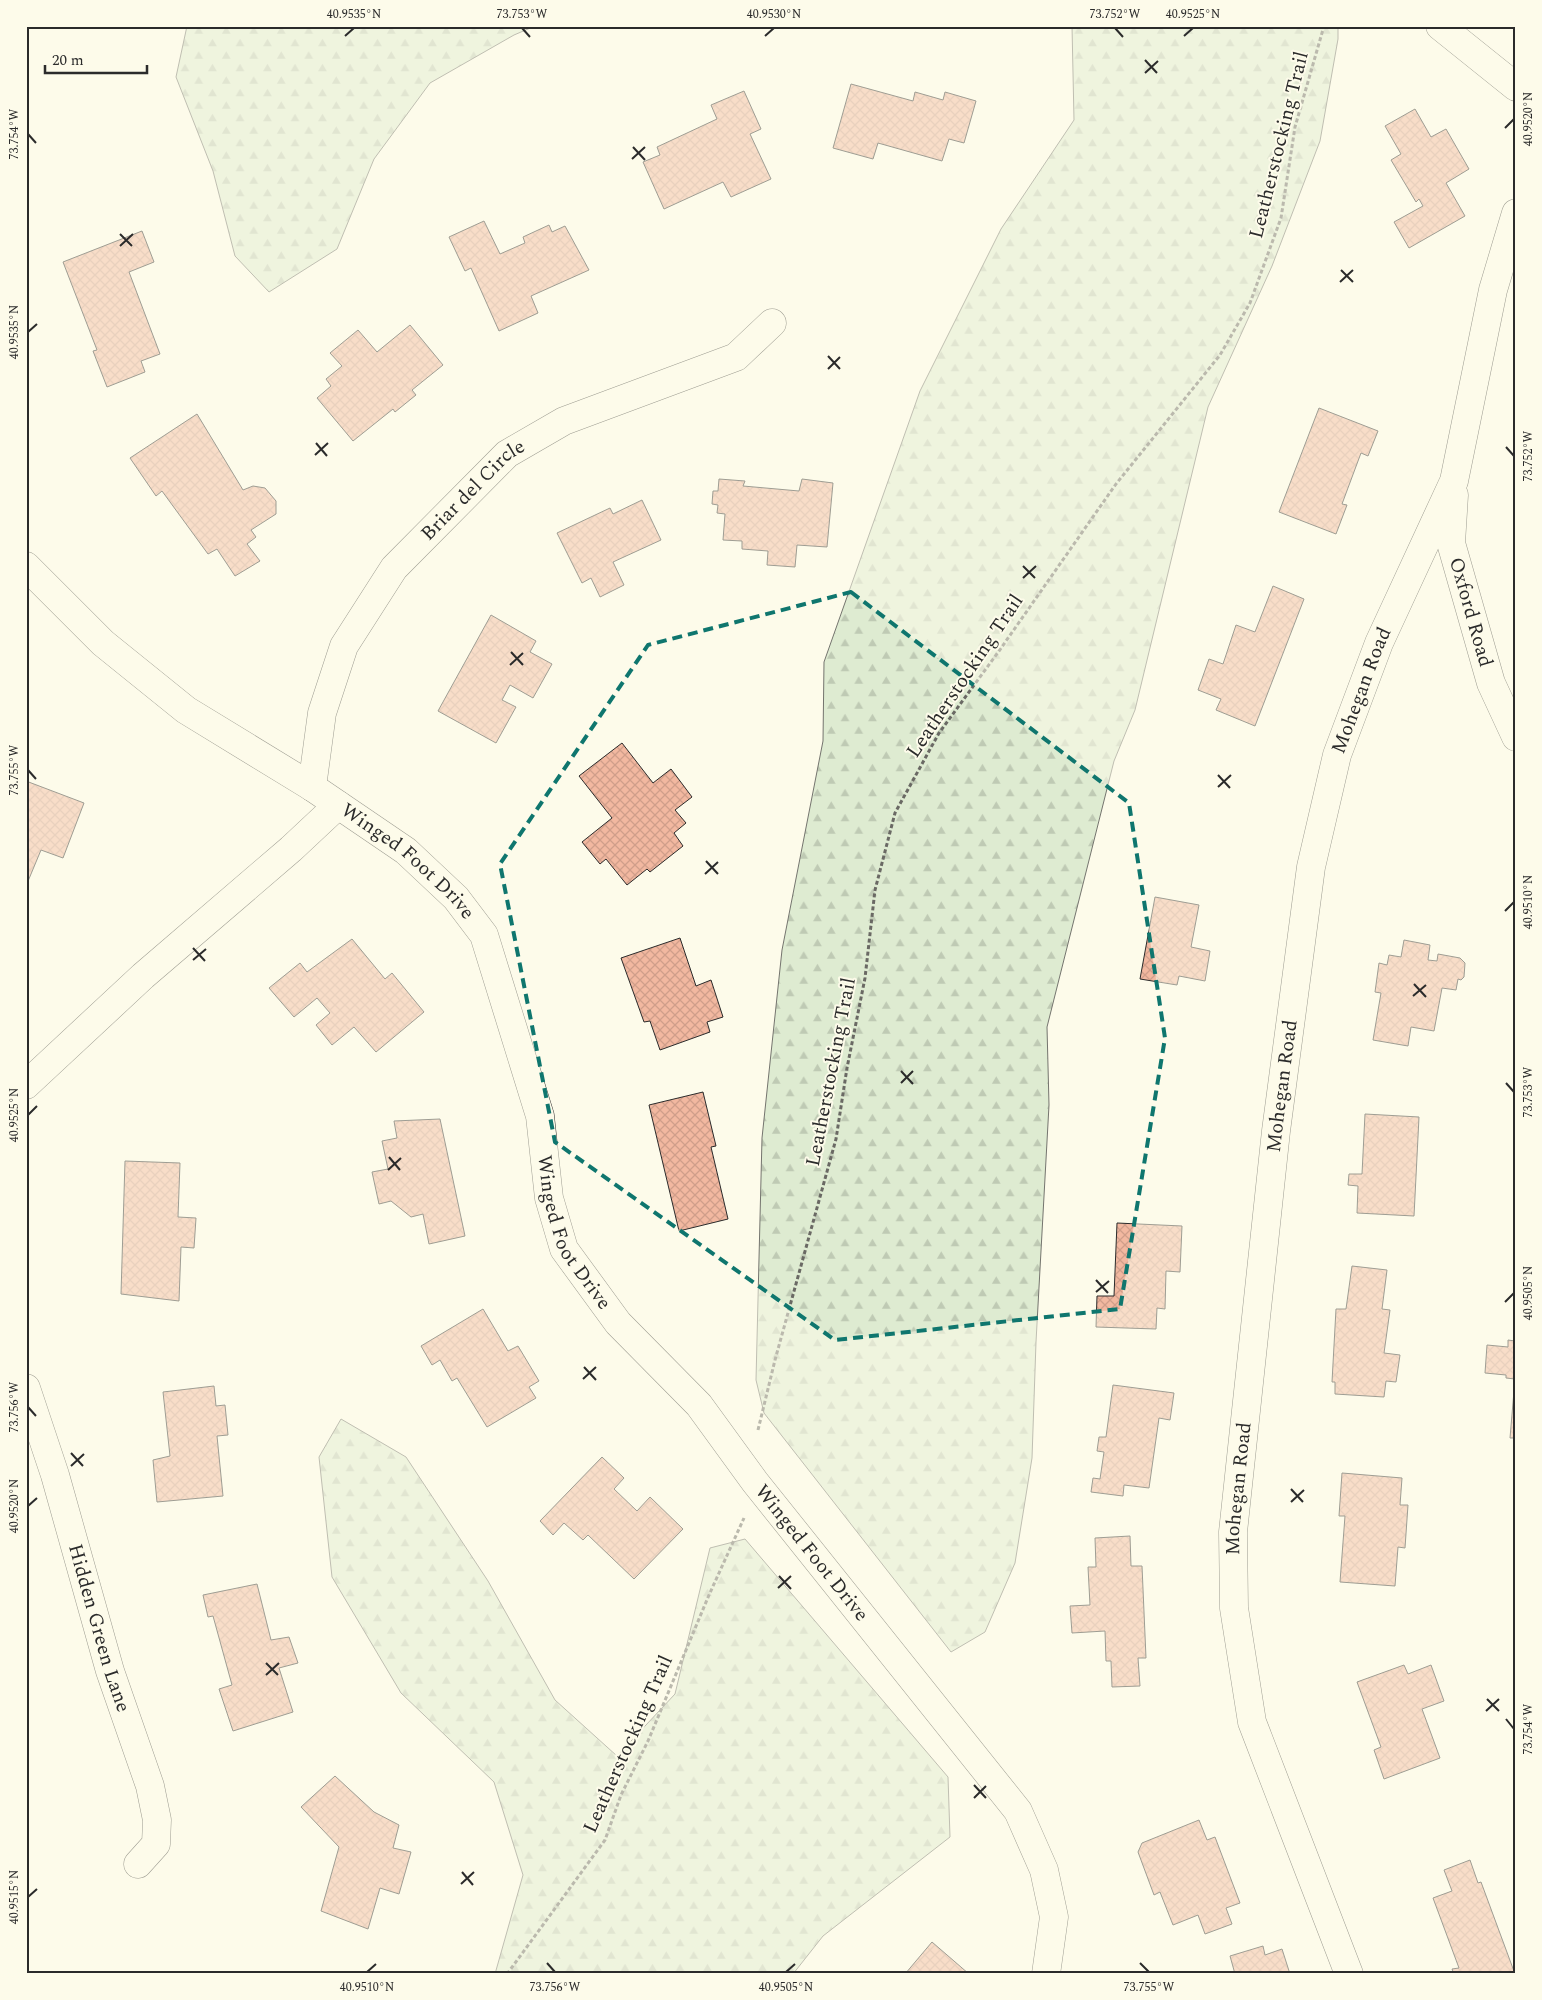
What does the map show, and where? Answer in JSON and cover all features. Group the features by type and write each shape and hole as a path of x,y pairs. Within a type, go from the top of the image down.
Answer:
{"street":[{"path":"1440,26 1516,87"},
{"name":"Mohegan Road","path":"1348,1974 1252,1722 1234,1608 1233,1532 1276,1131 1311,867 1337,755 1379,643 1454,481 1493,290 1516,213"},
{"name":"Briar del Circle","path":"312,787 322,713 344,646 394,568 507,454 564,421 736,357 772,324"},
{"name":"Oxford Road","path":"1454,481 1451,543 1491,683 1516,737"},
{"name":"Winged Foot Drive","path":"26,566 102,643 186,710 312,787 406,851 456,898 484,935 540,1116 550,1198 564,1249 618,1323 699,1405 756,1482 1018,1811 1044,1870 1054,1917 1046,1974"},
{"path":"26,1085 144,976 291,849 338,805"},
{"name":"Hidden Green Lane","path":"26,1388 55,1475 110,1671 150,1786 157,1820 156,1844 138,1864"}],"path":[{"name":"Leatherstocking Trail","path":"758,1430 775,1360 836,1139 847,1068 865,978 875,890 895,812 939,733 1000,651 1116,484 1220,355 1250,304 1281,218 1295,127 1324,26"},
{"name":"Leatherstocking Trail","path":"507,1974 605,1840 621,1795 648,1740 709,1594 748,1509"}],"highlighted area":[{"path":"851,592 1129,803 1165,1038 1120,1309 835,1340 555,1142 500,864 648,645"}],"green space":[{"path":"187,26 535,26 514,35 430,83 374,159 337,249 269,292 235,256 213,171 176,77"},
{"path":"1072,26 1338,26 1338,39 1320,141 1272,266 1208,407 1135,710 1114,761 1047,1027 1049,1105 1036,1342 1032,1458 1015,1563 985,1632 951,1652 764,1413 756,1380 762,1138 782,950 823,741 824,662 920,391 1001,229 1074,120"},
{"path":"341,1419 406,1457 488,1581 555,1700 617,1756 675,1694 710,1548 745,1539 948,1777 950,1837 823,1936 793,1974 495,1974 523,1875 494,1782 401,1693 332,1577 319,1457"}],"building":[{"path":"851,84 913,101 915,92 943,100 945,92 976,101 964,143 949,139 942,161 878,143 873,159 833,148"},
{"path":"744,91 761,129 750,134 771,179 731,197 723,182 664,209 643,162 660,155 657,147 717,119 711,105"},
{"path":"1415,109 1431,137 1446,129 1469,169 1446,183 1465,216 1409,248 1394,222 1423,206 1419,199 1416,202 1391,160 1401,154 1385,126"},
{"path":"484,221 500,254 525,243 523,237 549,225 552,232 565,226 589,270 531,296 538,313 499,331 471,268 465,271 449,237"},
{"path":"142,231 154,262 129,272 160,354 141,361 145,372 107,387 93,351 97,350 63,262"},
{"path":"410,325 443,365 412,390 416,395 395,412 393,409 353,441 317,398 331,386 326,379 342,366 330,353 358,330 377,352"},
{"path":"1319,408 1378,431 1368,456 1361,453 1342,504 1347,505 1336,534 1279,512"},
{"path":"197,414 243,490 253,486 265,488 276,501 276,514 251,530 256,537 247,544 260,561 235,576 217,549 208,554 162,491 156,496 130,458"},
{"path":"719,479 745,481 743,486 799,491 802,479 833,483 827,547 797,545 795,567 767,565 768,551 742,549 742,541 723,540 725,514 717,513 718,505 712,504 713,491 718,491"},
{"path":"642,500 661,540 613,562 624,585 600,597 591,578 582,583 557,533 610,508 613,514"},
{"path":"1273,586 1304,599 1255,726 1216,710 1221,699 1198,690 1209,659 1223,664 1236,625 1255,632"},
{"path":"491,615 536,641 530,652 552,664 533,698 510,685 502,700 516,707 496,743 438,711"},
{"path":"622,743 653,783 671,769 692,797 675,810 686,823 674,833 683,846 650,872 647,869 627,885 606,859 600,864 582,842 612,818 579,776"},
{"path":"26,781 84,803 63,858 41,850 26,886"},
{"path":"1155,897 1199,905 1191,947 1210,951 1205,981 1179,976 1177,985 1140,979"},
{"path":"680,938 696,986 711,980 723,1017 707,1022 710,1032 660,1050 650,1021 644,1022 621,958"},
{"path":"352,939 385,979 392,973 424,1012 376,1052 354,1027 332,1045 316,1025 330,1013 317,998 294,1017 269,988 300,963 307,972"},
{"path":"1404,940 1430,945 1428,960 1437,961 1438,954 1460,958 1465,963 1464,977 1461,980 1458,979 1456,990 1442,988 1434,1031 1411,1027 1408,1046 1373,1040 1381,993 1375,992 1379,963 1387,965 1389,955 1401,957"},
{"path":"703,1092 716,1146 711,1147 728,1219 679,1231 649,1105"},
{"path":"1365,1114 1419,1117 1414,1216 1357,1213 1358,1186 1348,1185 1349,1174 1362,1174"},
{"path":"440,1119 465,1236 429,1244 423,1214 411,1217 391,1201 379,1204 372,1172 388,1169 382,1141 397,1138 394,1121"},
{"path":"125,1161 180,1163 178,1217 196,1218 194,1248 181,1247 179,1301 121,1294"},
{"path":"1117,1223 1182,1226 1180,1272 1166,1271 1165,1309 1157,1308 1156,1329 1096,1327 1097,1296 1114,1296"},
{"path":"1352,1266 1387,1270 1382,1309 1390,1310 1384,1353 1400,1355 1396,1382 1386,1381 1384,1397 1335,1394 1335,1382 1332,1382 1336,1309 1346,1309"},
{"path":"483,1309 508,1351 518,1346 539,1381 529,1387 536,1398 487,1427 457,1378 452,1381 440,1360 432,1365 421,1346"},
{"path":"1516,1338 1516,1438 1510,1438 1515,1379 1506,1378 1506,1375 1485,1373 1487,1345 1508,1347 1508,1340 1515,1341"},
{"path":"1113,1385 1174,1393 1170,1420 1159,1418 1149,1488 1124,1485 1123,1496 1091,1492 1093,1478 1100,1479 1104,1452 1097,1451 1099,1437 1106,1437"},
{"path":"214,1386 216,1406 225,1405 228,1435 217,1436 223,1496 157,1502 153,1460 170,1456 163,1392"},
{"path":"602,1457 624,1478 614,1489 637,1511 650,1497 683,1529 634,1579 588,1535 583,1540 564,1523 553,1535 540,1521"},
{"path":"1342,1473 1402,1478 1400,1505 1408,1505 1405,1548 1398,1547 1395,1586 1340,1582 1345,1516 1339,1516"},
{"path":"1130,1536 1131,1566 1142,1566 1146,1658 1138,1658 1140,1686 1112,1687 1111,1661 1106,1661 1105,1631 1072,1633 1070,1606 1090,1605 1088,1567 1096,1567 1095,1538"},
{"path":"257,1584 271,1640 289,1637 298,1663 279,1668 293,1712 233,1731 219,1689 232,1685 213,1616 208,1617 203,1595"},
{"path":"1404,1665 1408,1674 1431,1665 1444,1701 1422,1709 1440,1758 1384,1779 1374,1750 1381,1747 1357,1682"},
{"path":"335,1776 374,1812 399,1825 393,1848 411,1852 399,1894 380,1888 368,1929 321,1911 339,1847 301,1807"},
{"path":"1199,1820 1207,1840 1215,1837 1240,1903 1226,1908 1232,1924 1205,1934 1198,1915 1173,1925 1160,1892 1154,1895 1138,1852 1142,1843"},
{"path":"1470,1860 1478,1883 1481,1882 1515,1974 1454,1974 1452,1969 1459,1968 1433,1898 1452,1891 1444,1870"},
{"path":"932,1942 969,1974 905,1974"},
{"path":"1263,1946 1265,1955 1282,1949 1290,1974 1235,1974 1230,1956"}]}
